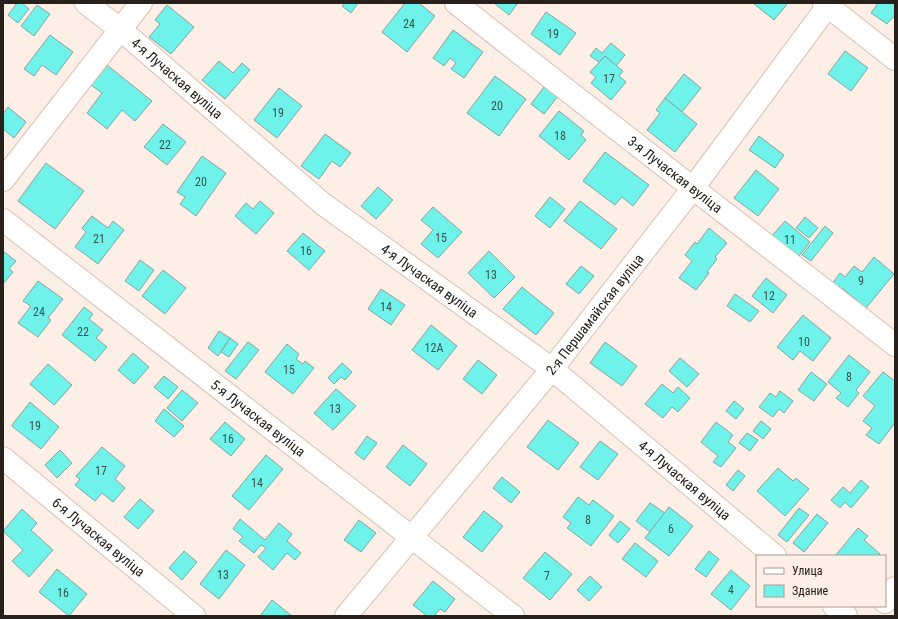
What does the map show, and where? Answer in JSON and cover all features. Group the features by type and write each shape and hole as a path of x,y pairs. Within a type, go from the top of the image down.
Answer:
{"street":[{"name":"4-я Лучаская вуліца","path":"86,3 121,30 322,204 552,369 774,555"},
{"path":"3,180 141,3"},
{"name":"3-я Лучаская вуліца","path":"456,3 573,96 895,345"},
{"path":"827,4 895,59"},
{"name":"2-я Першамайская вуліца","path":"346,616 552,369 693,188 827,4"},
{"name":"5-я Лучаская вуліца","path":"3,220 513,616"},
{"name":"6-я Лучаская вуліца","path":"3,458 194,616"},
{"path":"886,601 895,588"},
{"path":"835,607 846,616"},
{"path":"875,616 881,607"}],"building":[{"path":"17,3 22,3 29,9 18,23 8,15"},
{"path":"345,3 358,3 351,13 342,6"},
{"path":"405,3 419,3 435,16 407,52 382,32"},
{"path":"494,3 518,3 509,15"},
{"path":"753,3 788,3 774,20"},
{"path":"878,3 895,3 895,18 893,17 887,24 871,13"},
{"path":"37,5 50,14 34,36 21,26"},
{"path":"167,5 194,27 171,54 149,37 160,24 155,20"},
{"path":"546,12 576,33 560,55 531,34"},
{"path":"453,30 483,52 464,78 451,69 456,63 450,58 444,66 433,58"},
{"path":"50,35 73,52 56,75 42,65 34,76 24,69"},
{"path":"611,43 625,55 616,66 605,56 599,62 590,56 596,48 602,53"},
{"path":"845,51 868,68 851,91 828,74"},
{"path":"605,56 623,71 619,76 626,82 611,100 591,83 596,77 590,72"},
{"path":"219,61 233,73 242,63 250,70 225,99 202,80"},
{"path":"107,65 152,101 135,121 122,110 107,129 87,113 102,93 91,85"},
{"path":"684,74 701,88 682,112 665,98"},
{"path":"495,76 526,99 499,136 467,113"},
{"path":"544,87 558,96 544,114 531,104"},
{"path":"279,88 302,106 277,138 254,120"},
{"path":"665,98 697,124 675,152 647,130 660,113 656,110"},
{"path":"8,107 26,122 14,138 3,129 3,114"},
{"path":"559,111 584,131 581,135 586,140 569,160 539,136"},
{"path":"163,124 186,142 167,165 144,147"},
{"path":"325,134 351,153 340,167 332,161 319,179 301,166"},
{"path":"759,136 784,155 775,168 749,150"},
{"path":"605,152 649,185 633,206 622,197 615,205 583,181"},
{"path":"202,156 226,173 196,216 180,204 185,197 177,192"},
{"path":"46,163 84,191 55,229 18,201"},
{"path":"756,170 779,189 758,216 734,198"},
{"path":"378,187 393,200 376,219 361,206"},
{"path":"550,197 565,209 550,228 535,216"},
{"path":"260,201 274,213 256,234 235,216 246,203 253,209"},
{"path":"580,201 617,229 601,249 564,221"},
{"path":"433,207 462,232 438,258 421,244 433,230 421,220"},
{"path":"92,216 108,228 113,221 124,230 98,264 75,247 86,232 82,228"},
{"path":"805,217 818,228 809,238 796,228"},
{"path":"785,221 810,242 796,260 770,238"},
{"path":"825,226 833,233 811,261 802,255"},
{"path":"709,228 727,243 715,257 717,259 707,272 709,273 696,290 679,278 692,261 685,255 695,242 697,244"},
{"path":"303,233 325,251 309,270 287,251"},
{"path":"3,251 16,261 9,269 13,272 3,284"},
{"path":"489,251 515,277 494,298 468,273"},
{"path":"874,257 894,274 866,308 842,288 839,291 832,284 840,273 845,277 854,266 862,272"},
{"path":"140,260 154,270 139,291 125,281"},
{"path":"581,266 594,276 579,294 566,284"},
{"path":"163,270 186,288 165,314 142,296"},
{"path":"766,278 787,295 773,313 752,296"},
{"path":"38,281 63,299 48,318 51,320 38,337 18,323 31,306 23,301"},
{"path":"522,287 554,313 536,335 503,309"},
{"path":"381,289 405,305 391,325 368,309"},
{"path":"735,294 759,311 750,322 727,306"},
{"path":"84,307 93,314 89,319 103,330 96,338 107,347 95,361 62,335"},
{"path":"803,315 831,338 813,361 800,351 793,360 777,347"},
{"path":"431,325 457,346 438,370 412,350"},
{"path":"219,331 230,338 218,356 208,348"},
{"path":"230,338 238,344 229,357 221,352"},
{"path":"248,342 259,350 236,379 225,371"},
{"path":"605,342 637,366 622,386 590,363"},
{"path":"287,344 299,354 296,359 303,364 305,361 314,368 293,394 265,372"},
{"path":"133,353 149,367 134,384 118,370"},
{"path":"849,355 870,372 856,390 859,393 848,407 836,398 841,393 828,382"},
{"path":"680,358 699,374 687,387 669,371"},
{"path":"478,360 497,375 482,394 463,379"},
{"path":"342,363 352,372 345,380 341,377 334,384 328,378"},
{"path":"48,364 72,385 54,405 30,384"},
{"path":"811,372 827,384 814,401 798,390"},
{"path":"883,372 895,381 895,423 879,444 866,435 872,428 863,421 875,406 863,396"},
{"path":"164,376 178,387 168,399 154,387"},
{"path":"662,384 673,393 678,387 690,398 678,412 672,407 663,418 645,404"},
{"path":"336,389 356,406 333,430 314,413"},
{"path":"182,390 198,403 182,421 167,408"},
{"path":"780,391 793,401 784,413 779,409 773,417 759,407 770,393 776,397"},
{"path":"734,401 744,409 736,419 726,411"},
{"path":"30,402 59,427 41,449 12,425"},
{"path":"164,409 184,426 174,437 155,421"},
{"path":"548,420 579,443 558,470 527,447"},
{"path":"761,421 771,429 763,439 753,431"},
{"path":"225,422 245,439 231,456 210,439"},
{"path":"716,422 733,435 728,442 736,448 721,467 713,462 718,456 701,442"},
{"path":"747,433 758,440 750,451 739,443"},
{"path":"367,436 377,443 364,460 355,453"},
{"path":"600,441 618,454 598,480 580,467"},
{"path":"403,445 427,464 410,486 386,467"},
{"path":"102,447 125,466 115,479 125,488 113,502 102,493 95,501 75,485 80,479 76,476"},
{"path":"60,450 72,463 57,478 45,465"},
{"path":"266,455 283,469 249,510 232,496"},
{"path":"778,468 793,481 796,478 809,489 785,516 757,491"},
{"path":"738,470 745,476 733,491 726,485"},
{"path":"502,477 520,492 511,503 493,488"},
{"path":"861,480 869,487 851,508 845,502 840,508 831,500 843,487 850,493"},
{"path":"578,497 589,505 593,500 614,516 591,546 567,528 571,523 563,517"},
{"path":"140,499 154,511 138,529 124,517"},
{"path":"650,503 665,513 650,532 636,521"},
{"path":"669,507 693,526 669,556 645,538"},
{"path":"799,508 809,515 787,542 778,535"},
{"path":"22,509 37,523 31,530 53,550 29,577 12,561 23,550 3,531"},
{"path":"484,511 503,526 482,552 463,537"},
{"path":"817,514 828,523 804,552 793,543"},
{"path":"240,519 265,540 279,523 292,534 287,541 301,553 295,560 287,553 273,570 258,557 266,548 261,545 254,553 239,541 243,537 233,529"},
{"path":"359,520 376,533 361,552 344,540"},
{"path":"620,521 630,529 618,543 609,535"},
{"path":"858,528 868,536 864,540 880,554 879,555 836,555"},
{"path":"635,543 658,561 646,577 622,559"},
{"path":"226,550 245,565 219,599 200,584"},
{"path":"184,551 197,562 182,580 169,568"},
{"path":"709,551 719,559 706,577 695,569"},
{"path":"545,552 572,574 550,600 523,578"},
{"path":"57,569 87,594 69,616 39,592"},
{"path":"731,570 750,586 731,610 711,594"},
{"path":"590,576 602,587 589,601 577,590"},
{"path":"433,581 455,599 445,612 440,609 434,616 427,616 413,605"},
{"path":"272,600 292,616 260,616"}]}
